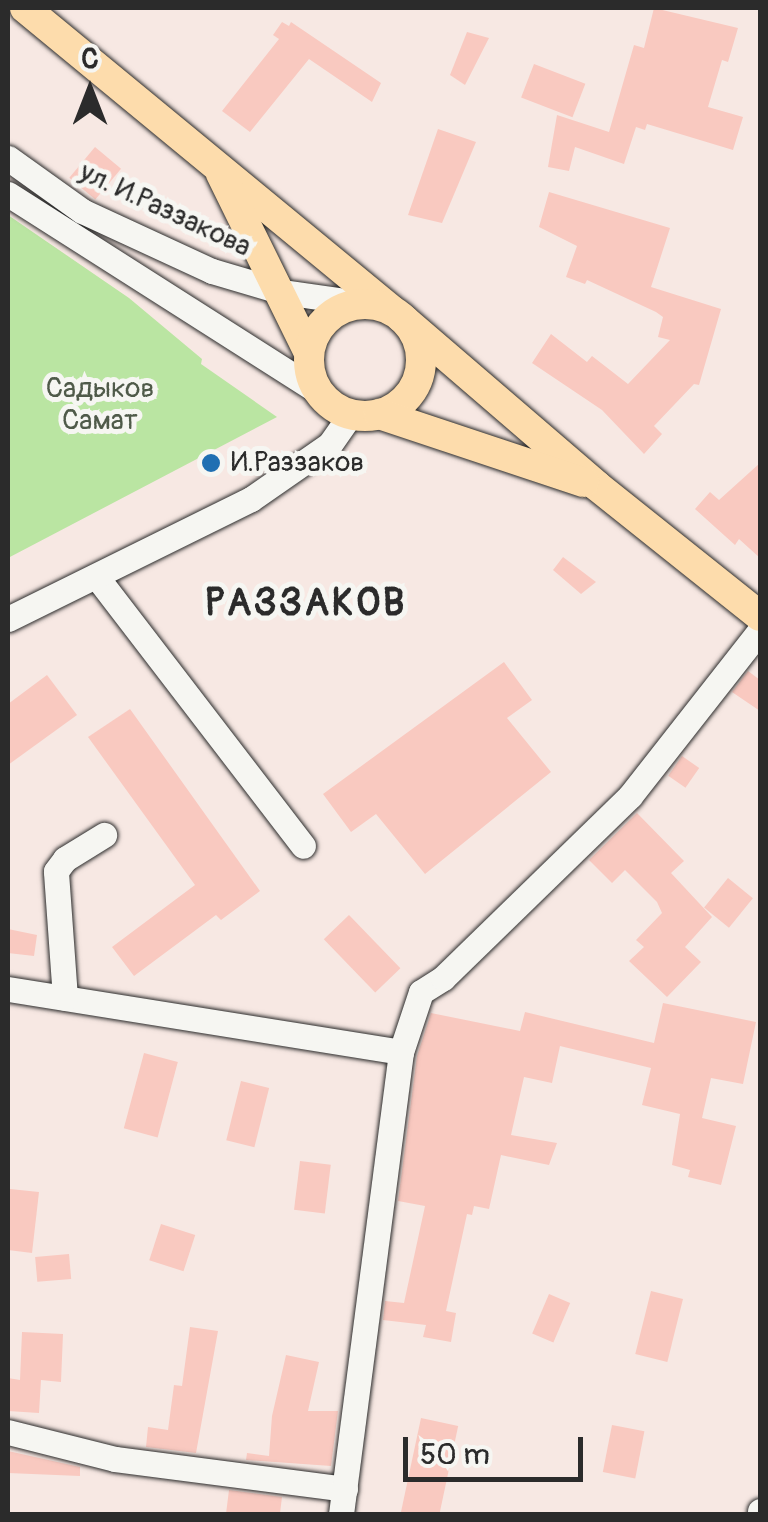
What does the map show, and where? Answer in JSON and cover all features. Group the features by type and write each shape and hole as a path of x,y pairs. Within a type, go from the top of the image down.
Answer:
{"main road":[{"path":"25,8 213,158 386,310 760,616"},
{"path":"213,158 282,292 309,353 318,392 365,414 597,486"},
{"path":"309,353 327,318 386,310"},
{"path":"365,414 412,392 421,366 418,340 386,310"}],"street":[{"name":"ул. И.Раззакова","path":"8,158 82,211 212,272 282,292 386,310"},
{"path":"8,194 318,392"},
{"path":"8,619 250,499 330,444 365,414"},
{"path":"96,576 303,846"},
{"path":"8,1432 116,1459 348,1505 401,1052 421,992 442,978 630,796 760,630"},
{"path":"65,998 56,871 65,859 104,835"},
{"path":"8,989 401,1052"}],"green space":[{"name":"Садыков Самат","path":"8,215 129,298 202,359 201,364 277,417 8,558"}],"building":[{"path":"654,8 738,28 728,62 722,60 708,107 743,117 733,150 647,124 645,130 636,127 624,164 575,147 569,171 548,167 557,115 609,132 634,45 644,48"},
{"path":"282,22 289,26 291,22 381,83 372,102 309,59 250,132 222,111 279,39 273,35"},
{"path":"467,32 489,38 465,85 450,75"},
{"path":"534,64 585,84 572,117 521,98"},
{"path":"438,129 476,142 442,223 408,215"},
{"path":"95,147 121,169 95,199 69,178"},
{"path":"549,192 670,228 651,287 721,309 699,385 694,384 654,426 662,434 644,454 602,410 532,363 551,334 587,362 592,356 628,384 670,340 658,337 663,317 656,312 587,280 585,284 566,277 577,246 539,227"},
{"path":"760,463 760,558 739,539 735,545 695,509 710,492 719,500"},
{"path":"563,557 596,582 581,594 553,570"},
{"path":"504,662 532,700 507,718 551,772 425,874 376,814 351,832 323,794"},
{"path":"748,671 760,680 760,711 732,692"},
{"path":"47,675 77,715 8,765 8,704"},
{"path":"130,709 260,891 221,920 216,915 134,976 112,947 195,885 88,737"},
{"path":"682,756 699,768 685,788 668,776"},
{"path":"637,813 684,861 671,873 712,917 685,947 701,962 667,997 629,961 644,947 636,940 662,913 657,902 625,870 612,883 589,860"},
{"path":"728,878 753,898 729,928 704,908"},
{"path":"349,915 400,968 375,993 324,939"},
{"path":"8,929 37,935 34,956 8,953"},
{"path":"663,1003 756,1022 743,1084 711,1078 702,1118 736,1126 721,1185 688,1177 690,1170 672,1165 680,1114 642,1105 651,1068 560,1046 552,1083 524,1077 511,1135 557,1143 549,1165 501,1155 489,1209 474,1206 472,1215 467,1214 446,1311 456,1313 451,1342 423,1337 426,1325 383,1320 385,1301 404,1303 425,1206 398,1201 417,1056 431,1013 520,1031 525,1012 654,1043"},
{"path":"144,1053 178,1062 158,1137 124,1128"},
{"path":"241,1081 269,1088 254,1147 226,1140"},
{"path":"300,1161 331,1165 325,1213 294,1210"},
{"path":"10,1189 39,1192 32,1253 8,1250"},
{"path":"161,1224 195,1235 183,1271 149,1260"},
{"path":"69,1254 71,1279 37,1282 35,1257"},
{"path":"651,1291 683,1299 667,1362 635,1354"},
{"path":"549,1294 570,1303 553,1343 532,1334"},
{"path":"190,1327 218,1331 196,1453 146,1447 148,1427 168,1430 174,1385 182,1386"},
{"path":"22,1332 63,1334 61,1382 41,1380 39,1413 8,1411 8,1378 20,1380"},
{"path":"286,1355 319,1362 308,1411 338,1411 331,1466 246,1460 247,1453 269,1456 272,1416"},
{"path":"421,1418 458,1426 439,1514 401,1514"},
{"path":"612,1425 644,1431 635,1478 603,1472"},
{"path":"8,1451 80,1467 80,1476 8,1473"},
{"path":"229,1490 282,1497 280,1513 226,1514"}],"place":[{"name":"И.Раззаков","path":"211,463"}],"district":[{"name":"РАЗЗАКОВ","path":"306,604"}]}
